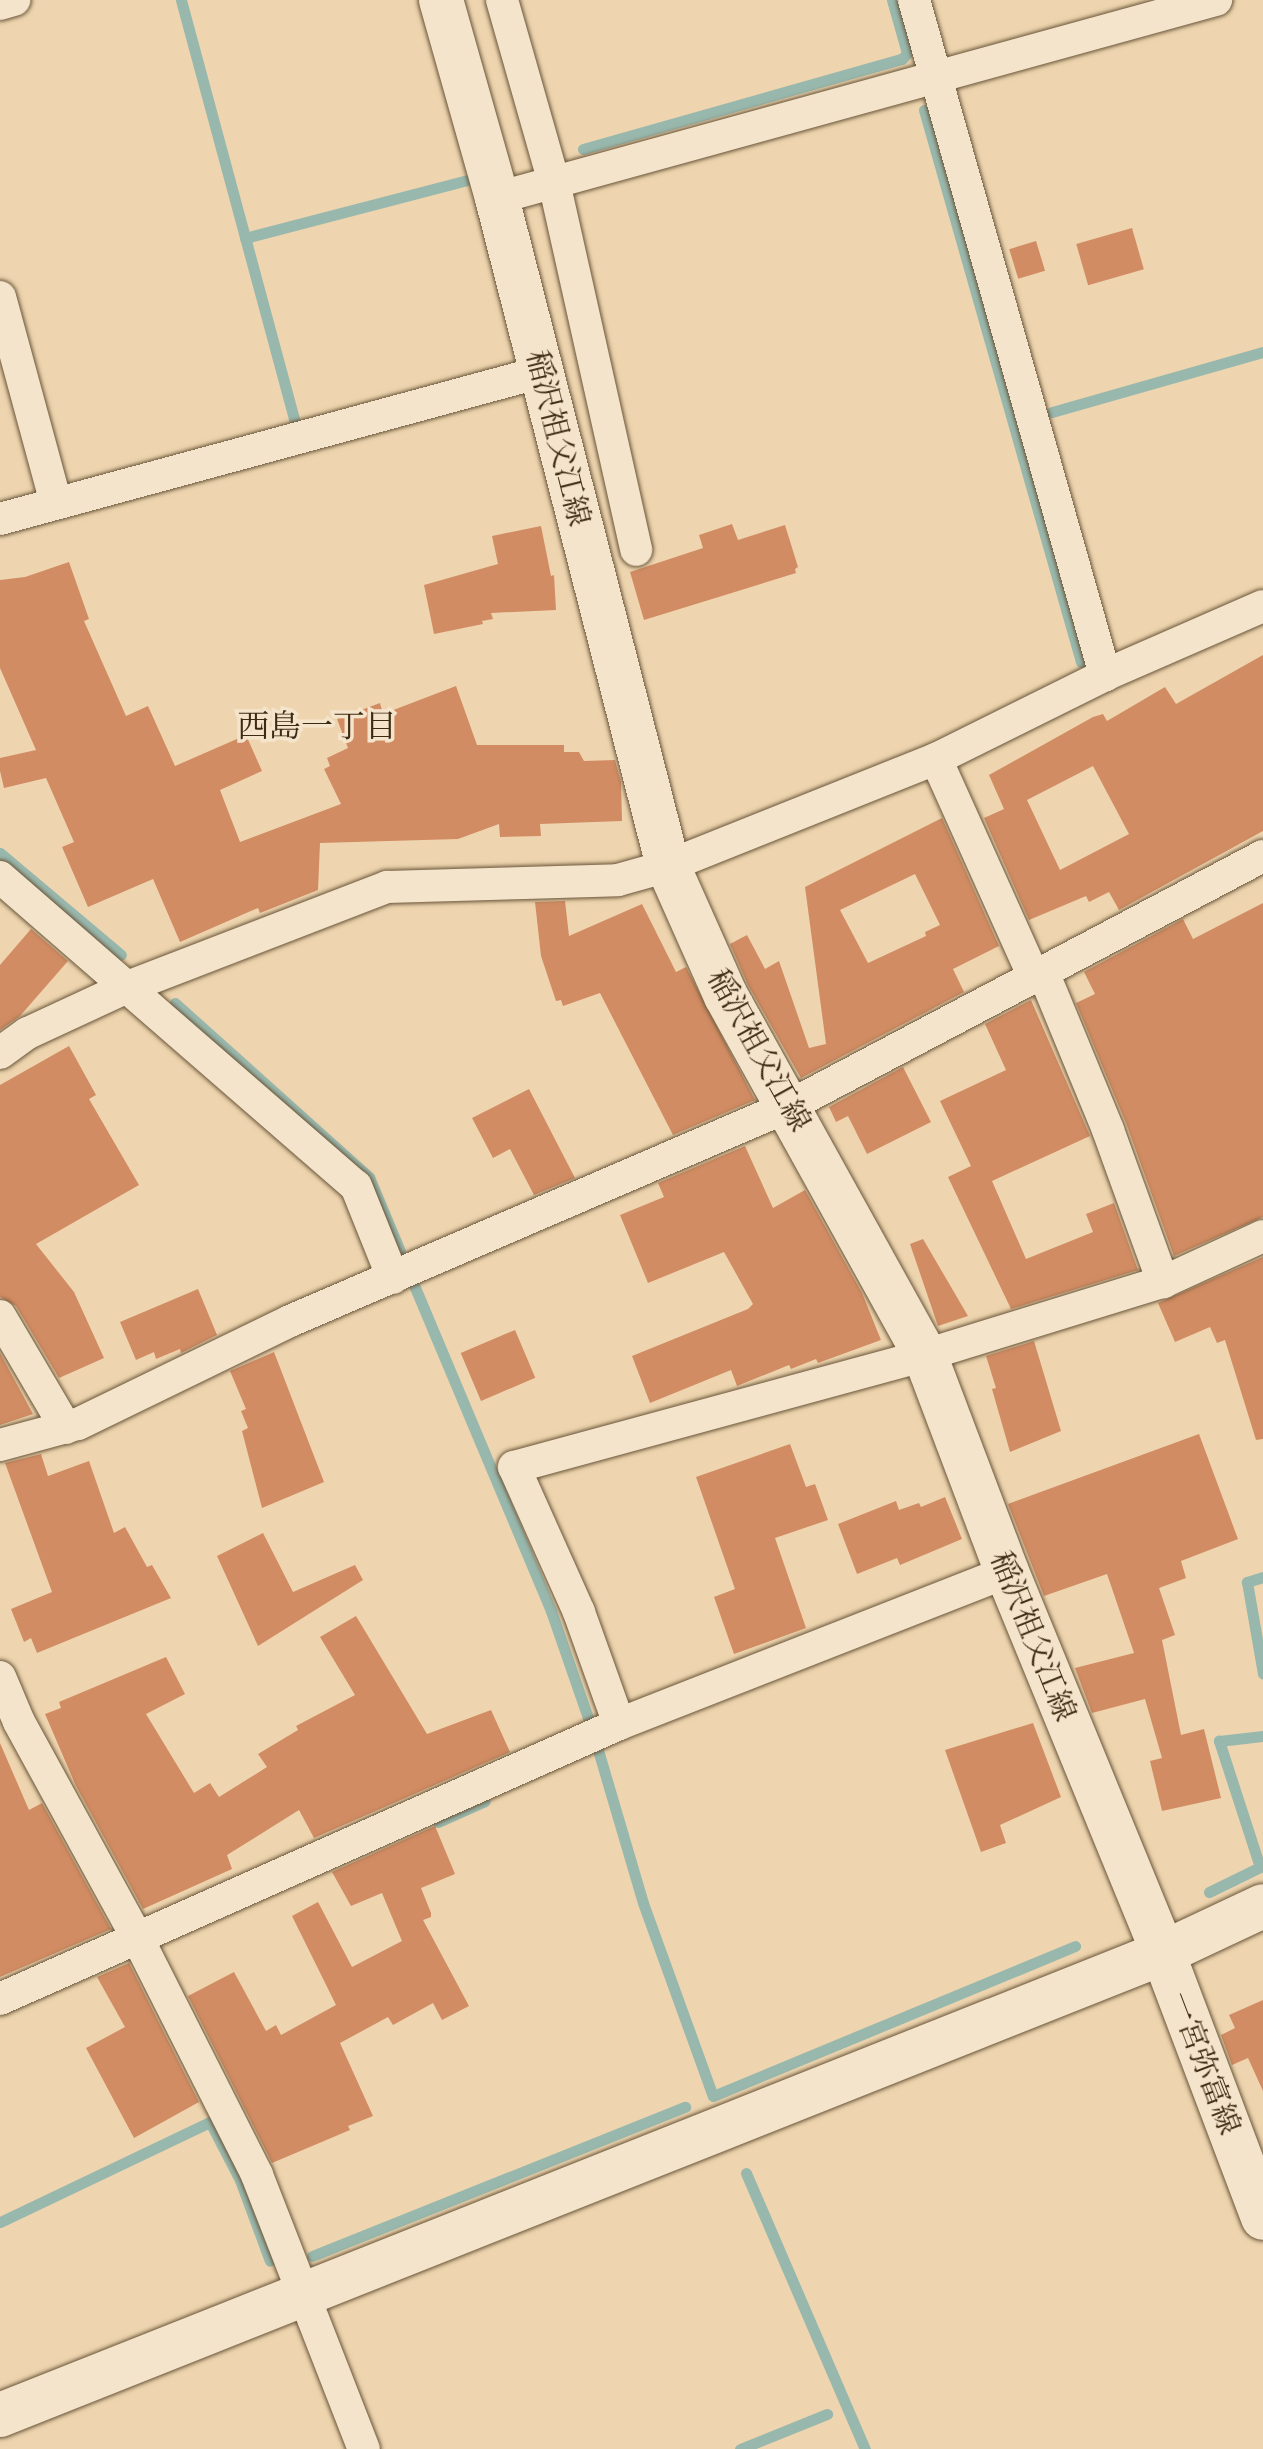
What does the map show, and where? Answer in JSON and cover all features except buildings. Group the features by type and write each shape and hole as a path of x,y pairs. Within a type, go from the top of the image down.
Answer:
{"main road":[{"name":"稲沢祖父江線","path":"441,0 497,198 668,866 726,996 925,1355 1007,1572 1163,1953"},
{"path":"0,2415 1163,1953 1263,1906"},
{"name":"一宮弥富線","path":"1163,1953 1263,2218"}],"street":[{"path":"0,4 14,0"},
{"path":"502,0 554,182 636,550"},
{"path":"914,0 1105,675"},
{"path":"497,198 1216,0"},
{"path":"0,297 56,503"},
{"path":"0,519 541,372"},
{"path":"0,1053 28,1033 125,988 387,887 618,880 668,866 936,759 1105,675 1263,606"},
{"path":"936,759 1108,1130 1163,1282"},
{"path":"0,1445 66,1428 290,1321 789,1106 1263,856"},
{"path":"0,877 356,1186 393,1278"},
{"path":"619,1724 579,1612 514,1467 925,1355 1163,1282 1263,1236"},
{"path":"0,1316 66,1428"},
{"path":"0,1999 619,1724 1007,1572"},
{"path":"0,1677 19,1722 138,1939 257,2175 364,2449"}],"waterway":[{"path":"181,0 295,423"},
{"path":"583,149 902,59 907,53 892,0"},
{"path":"924,110 1081,662"},
{"path":"245,238 467,180"},
{"path":"1052,412 1263,352"},
{"path":"0,853 121,955"},
{"path":"175,1003 369,1177 400,1251"},
{"path":"414,1285 551,1611 588,1718"},
{"path":"1263,1577 1247,1582 1263,1674"},
{"path":"1209,1892 1260,1867 1219,1741 1263,1736"},
{"path":"598,1750 643,1903 713,2096 1075,1946"},
{"path":"438,1822 485,1801"},
{"path":"312,2256 685,2107"},
{"path":"0,2222 210,2122 240,2180 270,2261"},
{"path":"746,2173 865,2449"},
{"path":"740,2449 827,2414"}],"district":[{"name":"西島一丁目","path":"317,726"}]}
